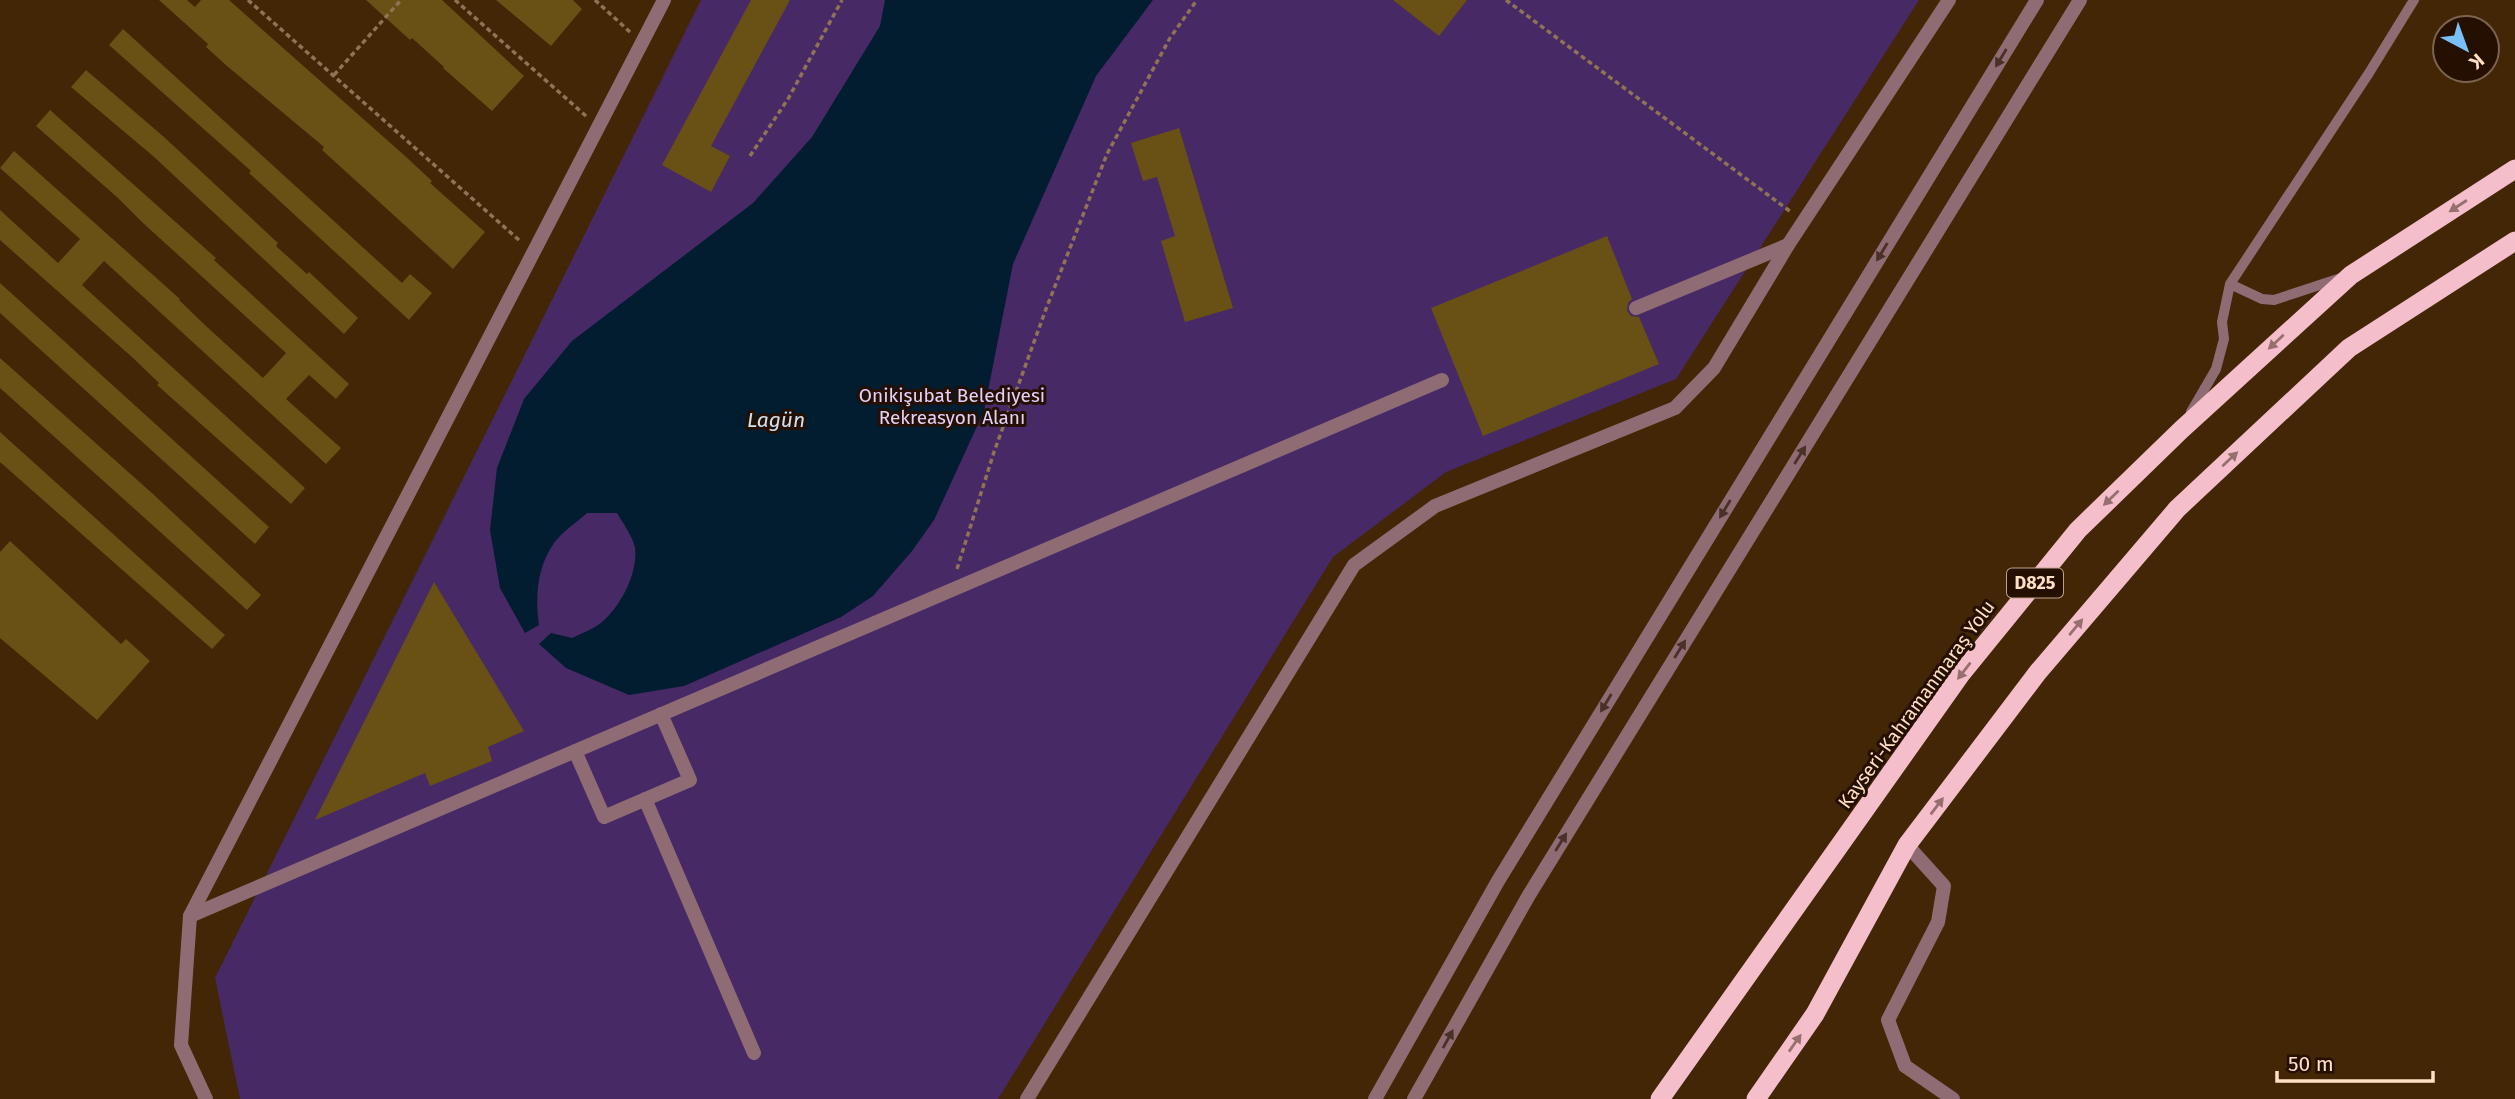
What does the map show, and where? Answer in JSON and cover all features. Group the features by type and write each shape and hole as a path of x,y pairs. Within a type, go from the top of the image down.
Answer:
{"highway":[{"name":"Kayseri-Kahramanmaraş Yolu","path":"1660,1099 1961,674 2078,530 2181,430 2351,275 2515,169"},
{"path":"1756,1099 1815,1014 1907,845 2038,672 2177,509 2349,348 2515,241"}],"street":[{"path":"206,1099 181,1045 190,916 664,0"},
{"path":"1027,1099 1354,565 1435,506 1675,408 1714,368 1788,245 1949,0"},
{"path":"1375,1099 1498,881 2037,0"},
{"path":"1414,1099 1529,895 2080,0"},
{"path":"1636,308 1788,245"},
{"path":"190,916 1442,380"},
{"path":"575,751 604,817 690,780 662,714"},
{"path":"645,799 754,1053"},
{"path":"1907,845 1944,886 1938,922 1888,1020 1905,1066 1953,1099"}],"lane":[{"path":"2181,430 2216,369 2224,339 2222,322 2230,284 2414,0"},
{"path":"2230,284 2262,299 2274,300 2351,275"}],"path":[{"path":"248,0 534,253"},
{"path":"334,75 401,0"},
{"path":"455,0 598,127"},
{"path":"595,0 642,42"},
{"path":"750,156 788,99 842,0"},
{"path":"950,590 994,452 1046,309 1107,155 1170,38 1197,0"},
{"path":"1506,0 1804,222"}],"green space":[{"name":"Onikişubat Belediyesi Rekreasyon Alanı","path":"701,0 1919,0 1676,379 1446,472 1333,557 998,1099 240,1099 215,978"}],"water":[{"name":"Lagün","path":"885,0 1153,0 1096,76 1013,264 984,411 934,520 912,551 873,596 841,617 684,686 629,695 566,668 539,644 551,633 572,638 588,631 602,622 616,607 634,568 635,548 628,530 617,513 587,513 561,535 548,552 541,572 537,604 539,625 525,633 500,588 490,530 497,468 524,399 572,341 753,203 812,137 880,26"}],"building":[{"path":"159,0 187,0 195,7 201,0 229,0 404,155 432,181 430,183 485,232 453,269 322,150 324,147 206,47 208,44"},
{"path":"366,0 442,0 524,76 492,111"},
{"path":"496,0 573,0 582,9 551,46"},
{"path":"751,0 790,0 711,146 730,156 711,192 662,165"},
{"path":"1393,0 1467,0 1439,36"},
{"path":"123,29 402,283 410,274 432,293 409,320 249,173 251,171 109,45"},
{"path":"86,70 164,137 278,243 276,246 307,274 309,272 358,318 344,334 153,156 71,87"},
{"path":"50,110 216,258 214,260 349,384 336,399 309,375 286,399 341,448 326,464 104,261 82,285 305,488 291,504 0,240 0,210 58,263 80,239 0,168 14,151 180,299 263,378 286,353 36,126"},
{"path":"1179,128 1233,308 1185,322 1161,241 1175,236 1157,177 1143,181 1131,143"},
{"path":"1607,236 1632,299 1628,303 1627,311 1631,316 1639,317 1659,364 1483,436 1431,308"},
{"path":"0,283 269,527 255,544 0,313"},
{"path":"0,358 153,494 261,595 247,610 0,388"},
{"path":"0,432 225,635 212,649 0,462"},
{"path":"10,541 121,644 126,639 150,661 97,720 0,638 0,552"},
{"path":"434,582 524,731 488,747 492,761 430,786 425,773 315,820"}]}
